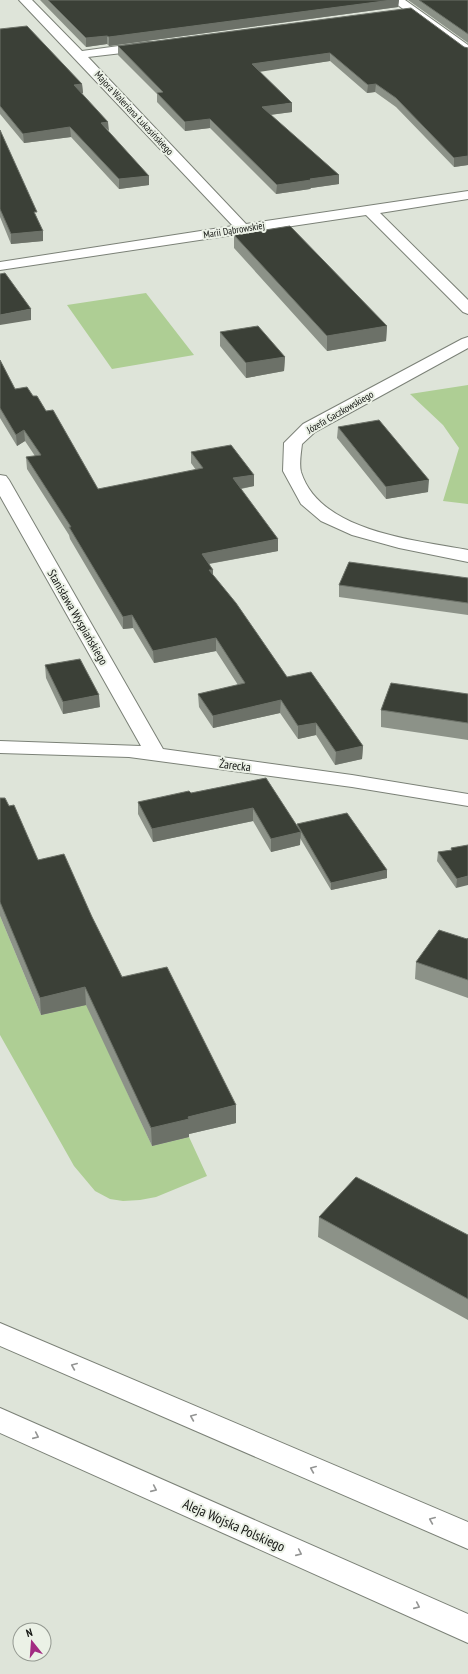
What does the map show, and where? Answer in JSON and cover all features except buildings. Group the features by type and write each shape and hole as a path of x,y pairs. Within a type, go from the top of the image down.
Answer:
{"street":[{"name":"Majora Waleriana Łukasińskiego","path":"25,0 242,228"},
{"path":"396,0 468,51"},
{"path":"396,13 412,11"},
{"path":"79,55 158,44"},
{"name":"Marii Dąbrowskiej","path":"0,266 242,228 468,195"},
{"path":"369,210 468,309"},
{"name":"Józefa Gaczkowskiego","path":"468,342 309,428 293,443 292,471 307,500 328,518 358,531 399,543 468,556"},
{"name":"Stanisława Wyspiańskiego","path":"0,480 156,755"},
{"name":"Żarecka","path":"0,747 122,751 352,781 468,800"},
{"path":"0,1334 468,1536"},
{"name":"Aleja Wojska Polskiego","path":"0,1420 468,1629"}],"green space":[{"path":"146,293 194,355 112,369 67,305"},
{"path":"468,385 468,504 443,501 459,448 443,425 410,394"},
{"path":"0,916 41,1015 77,1007 86,1003 152,1146 189,1137 207,1176 156,1197 123,1201 110,1199 95,1191 74,1166 0,1035"}]}
